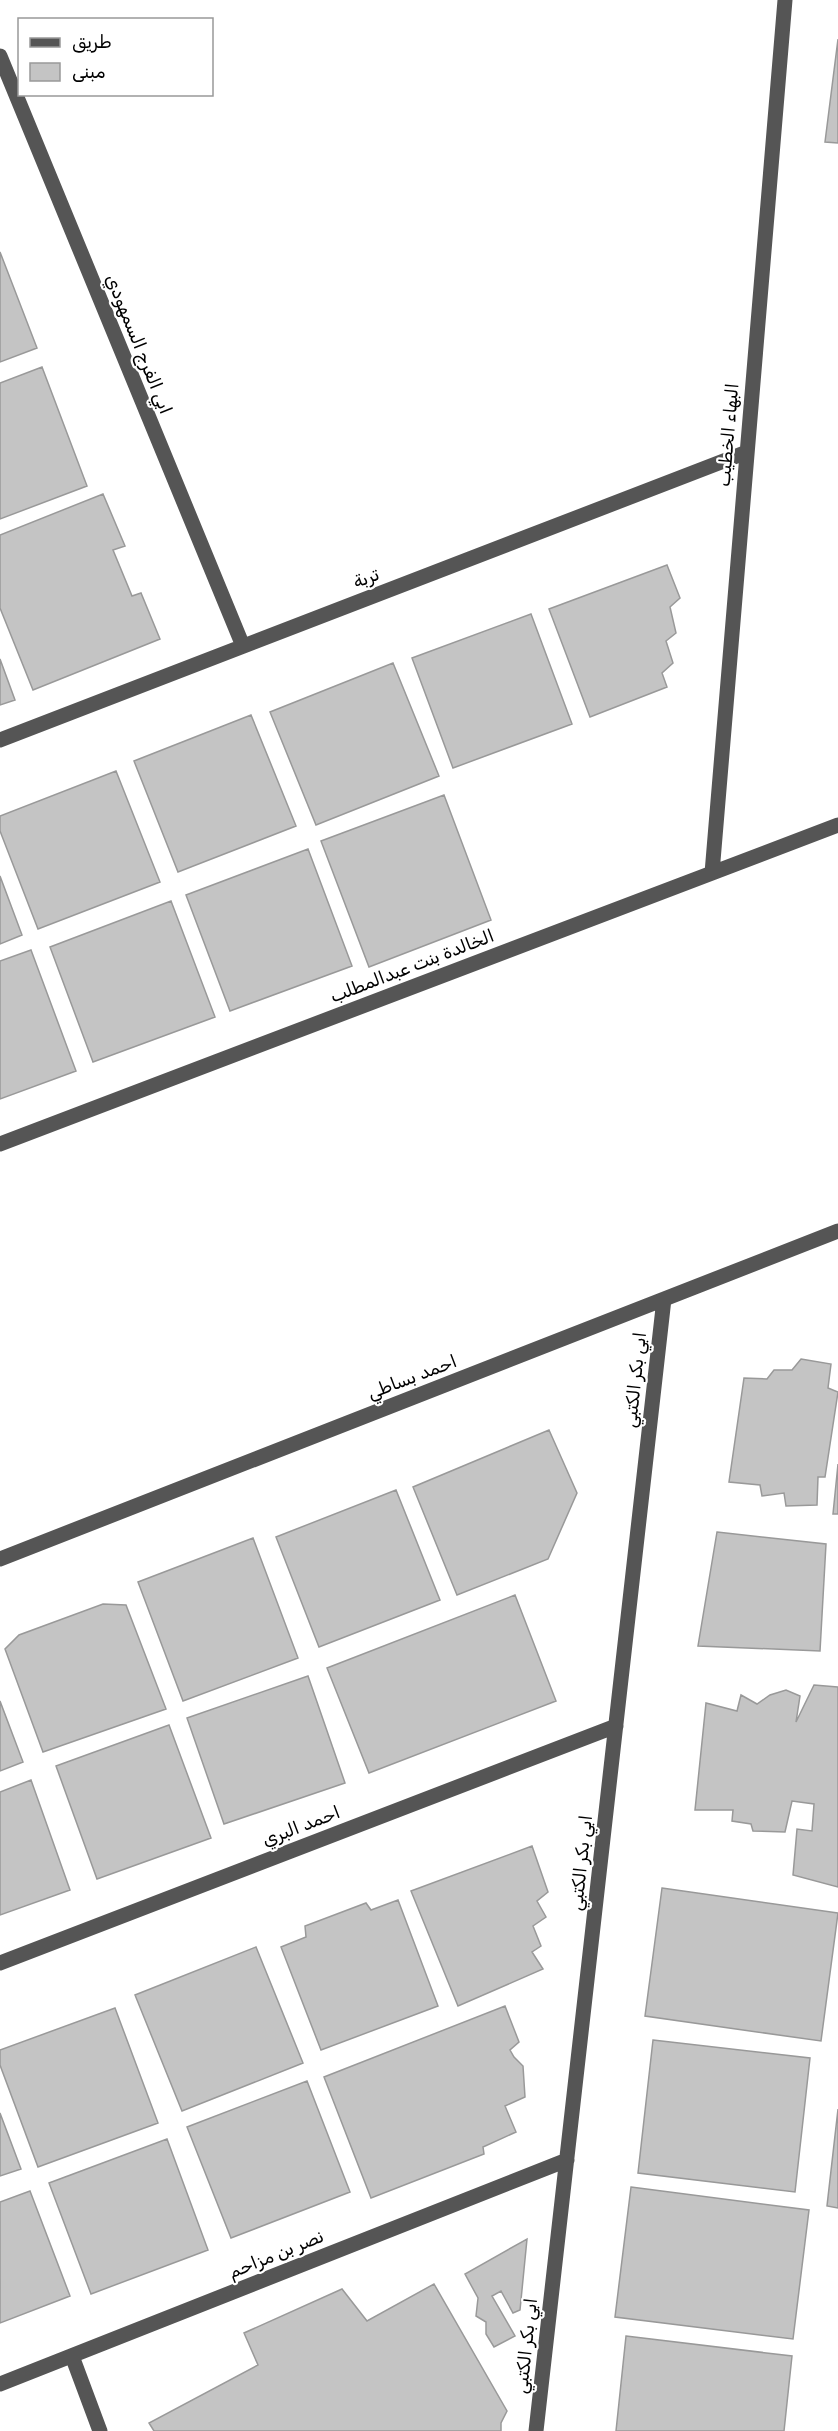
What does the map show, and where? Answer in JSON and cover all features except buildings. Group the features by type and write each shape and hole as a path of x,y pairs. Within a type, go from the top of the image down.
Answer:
{"street":[{"name":"البهاء الخطيب","path":"712,873 784,0"},
{"name":"ابي الفرج السمهودي","path":"0,56 243,646"},
{"name":"تربة","path":"0,740 747,452"},
{"name":"الخالدة بنت عبدالمطلب","path":"0,1144 838,825"},
{"name":"احمد بساطي","path":"0,1559 838,1231"},
{"name":"ابي بكر الكتبي","path":"536,2431 664,1299"},
{"name":"احمد البري","path":"0,1963 616,1726"},
{"name":"نصر بن مزاحم","path":"0,2384 567,2160"},
{"path":"72,2356 100,2431"}]}
